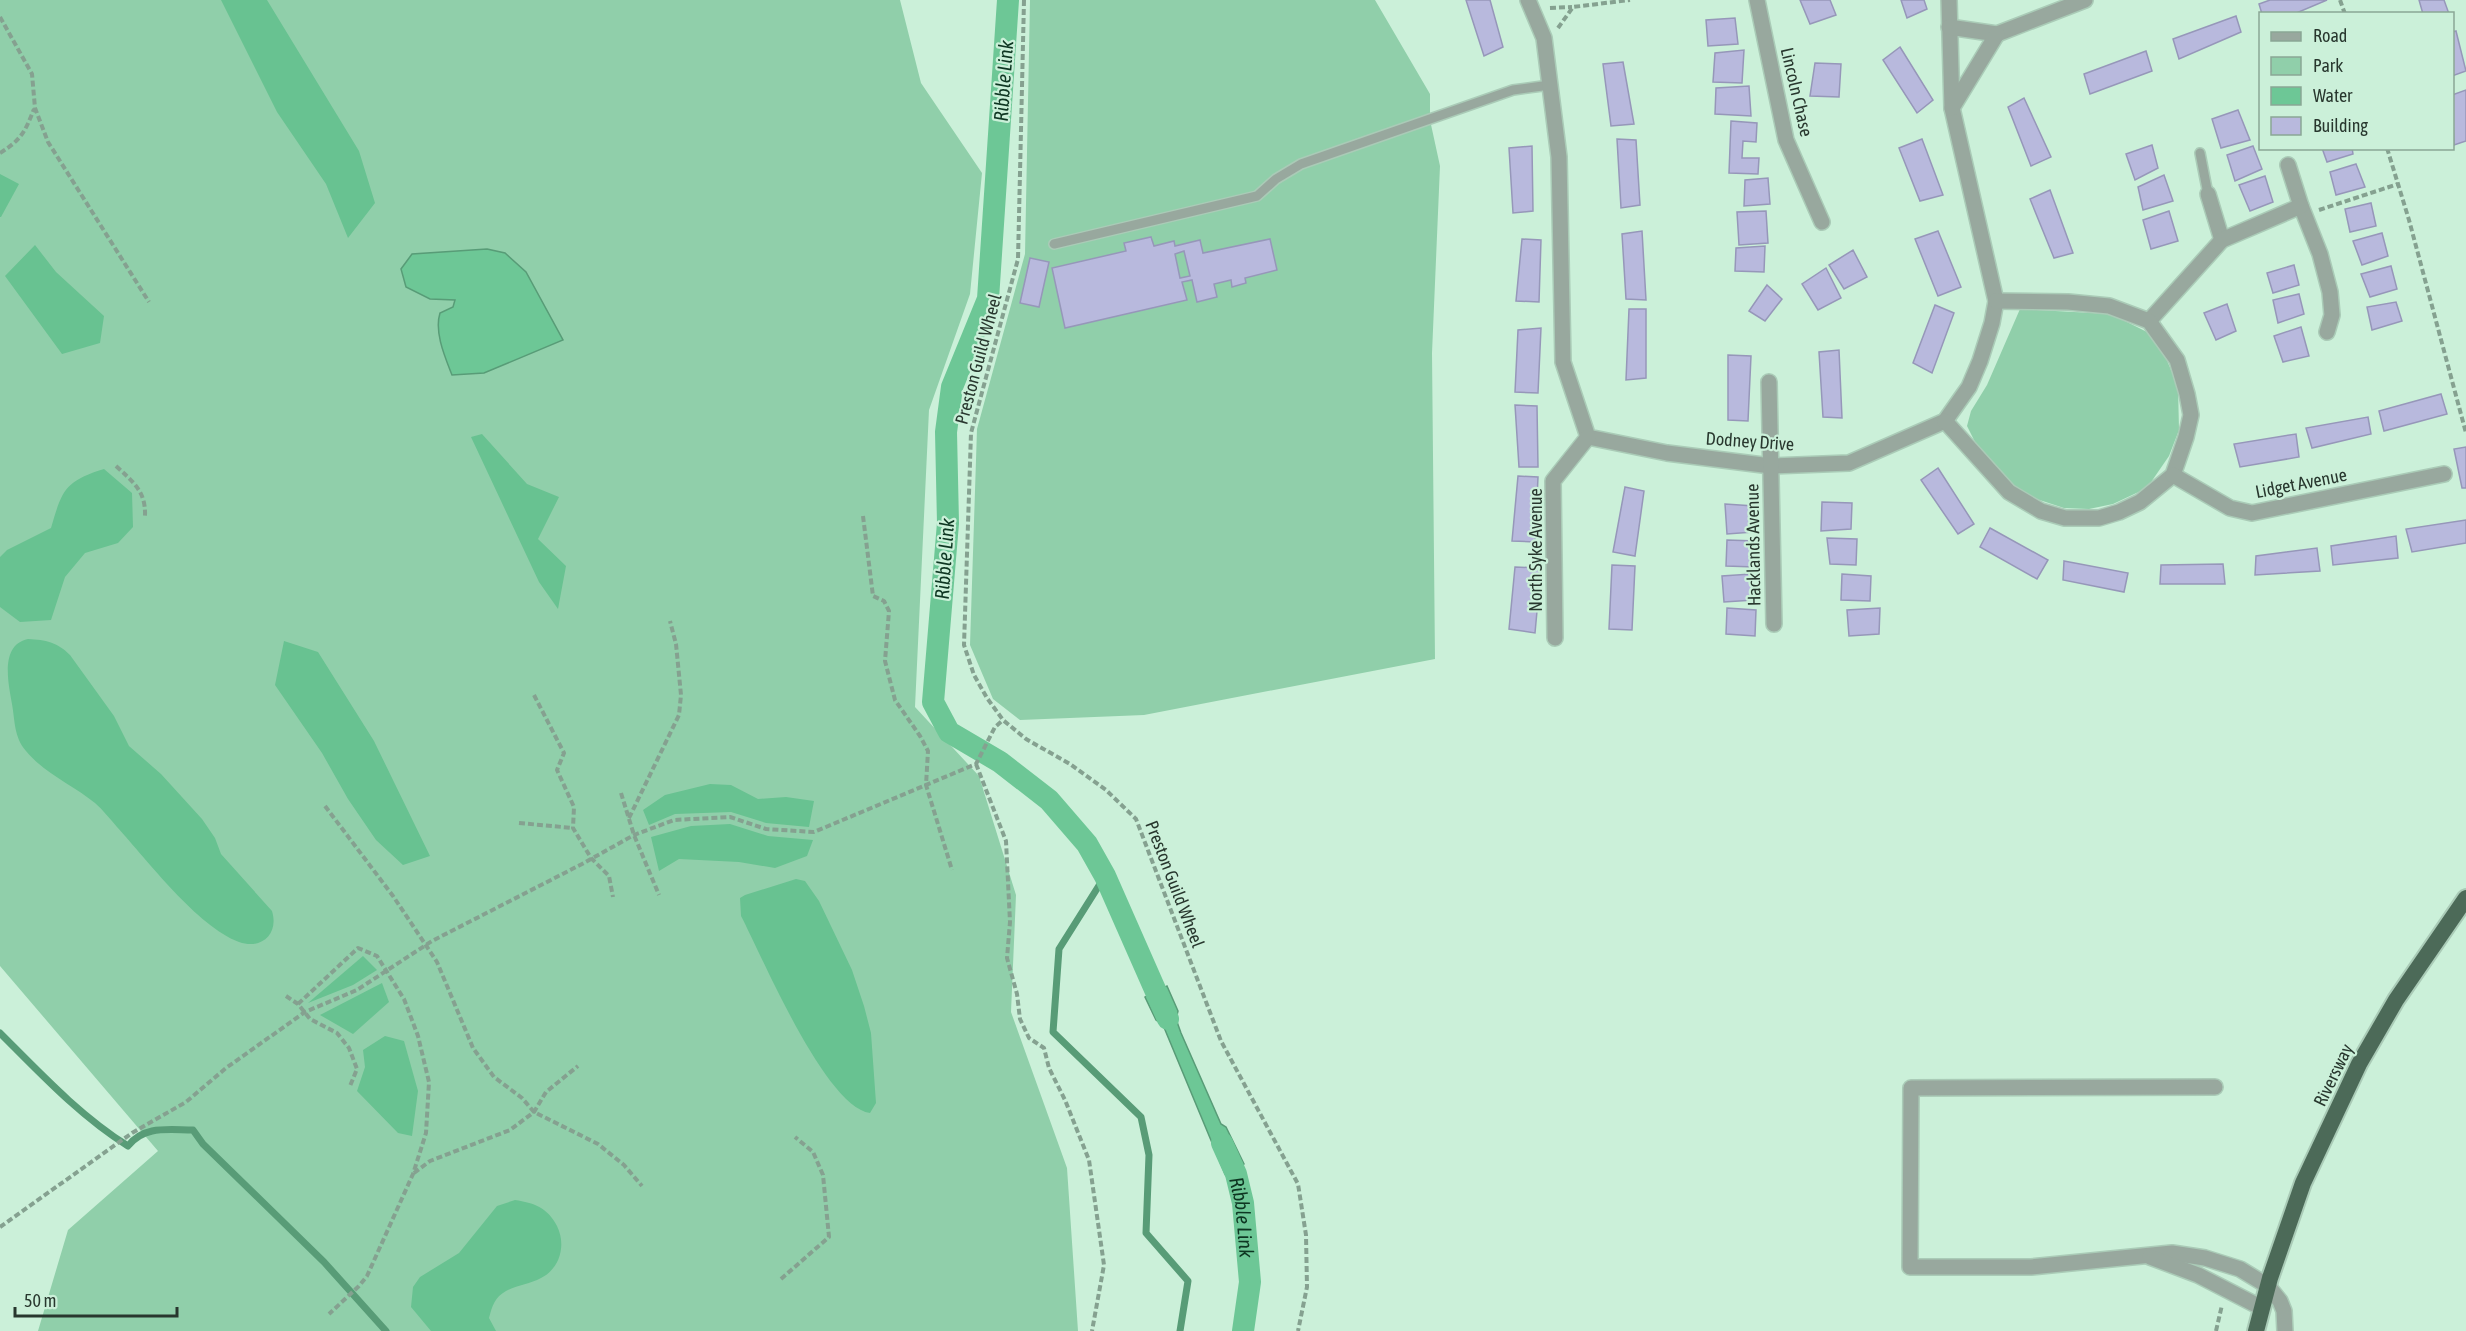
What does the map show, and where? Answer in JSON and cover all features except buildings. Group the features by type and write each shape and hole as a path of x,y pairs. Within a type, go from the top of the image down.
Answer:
{"highway":[{"name":"Riversway","path":"2256,1331 2268,1286 2303,1183 2360,1064 2396,1000 2466,898"}],"street":[{"path":"1528,0 1544,38 1559,157 1563,362 1588,437"},
{"name":"Lincoln Chase","path":"1757,0 1786,140 1821,222"},
{"path":"1949,0 1952,108 1996,301 1992,323 1969,387 1945,421 2010,492 2041,511 2065,518 2099,519 2120,512 2140,502 2174,475 2191,415 2177,360 2149,321 2109,306 1996,301"},
{"path":"1949,27 1997,34 2085,0"},
{"path":"1952,108 1997,34"},
{"path":"2288,165 2320,254 2330,292 2332,315 2327,332"},
{"path":"2208,194 2222,240"},
{"path":"2149,321 2222,240 2303,211"},
{"name":"Hacklands Avenue","path":"1769,382 1774,624"},
{"name":"Dodney Drive","path":"1588,437 1667,453 1771,466 1849,463 1945,421"},
{"name":"North Syke Avenue","path":"1555,638 1553,481 1588,437"},
{"name":"Lidget Avenue","path":"2174,475 2230,508 2252,513 2444,474"},
{"path":"2215,1087 1911,1088 1910,1267 2031,1267 2150,1257 2172,1253 2205,1258 2240,1269 2268,1286 2280,1301 2284,1311 2285,1331"},
{"path":"2150,1257 2198,1275 2262,1308"}],"lane":[{"path":"1054,244 1257,196 1276,179 1301,164 1513,90 1550,85"},
{"path":"2200,153 2208,194"}],"path":[{"name":"Preston Guild Wheel","path":"1024,0 1018,259 971,433 964,645 974,675 1003,720 1026,739 1070,764 1106,790 1136,819 1221,1041 1298,1184 1306,1235 1307,1287 1298,1331"},
{"path":"1545,46 1573,7 1630,0"},
{"path":"0,17 32,74 34,108 48,142 149,302"},
{"path":"0,153 16,143 25,132 34,108"},
{"path":"2388,150 2466,433"},
{"path":"2303,211 2398,183"},
{"path":"116,466 136,485 146,502 145,516"},
{"path":"863,516 873,596 884,601 889,611 885,661 895,700 928,751 926,785 952,870"},
{"path":"629,818 679,715 681,695 676,644 670,621"},
{"path":"534,695 564,753 557,770 574,807 573,828 591,858 609,876 613,897"},
{"path":"0,1227 132,1133 186,1102 226,1068 305,1012 357,990 426,945 634,835 674,820 730,817 766,829 814,832 976,764 995,727 1003,720"},
{"path":"976,764 1006,841 1010,922 1007,958 1017,994 1020,1019 1029,1038 1044,1048 1049,1068 1065,1100 1089,1160 1104,1265 1092,1331"},
{"path":"621,793 634,835 659,895"},
{"path":"325,806 393,896 437,962 473,1048 494,1077 522,1098 534,1112 598,1144 624,1165 642,1186"},
{"path":"519,823 573,828"},
{"path":"298,1004 358,948 377,956 404,999 418,1036 429,1082 426,1133 413,1174 367,1276 329,1314"},
{"path":"286,996 298,1004 310,1019 337,1033 349,1048 357,1068 350,1086"},
{"path":"413,1174 429,1161 510,1130 534,1112 546,1092 578,1066"},
{"path":"780,1279 829,1237 823,1175 813,1152 795,1137"}],"green space":[{"path":"0,0 900,0 921,83 982,173 970,294 929,410 915,707 979,776 1016,895 1011,1012 1067,1168 1078,1331 38,1331 68,1230 158,1151 0,966"},
{"path":"1030,0 1375,0 1430,94 1430,120 1440,166 1432,353 1435,659 1144,715 1020,720 993,699 970,645 977,429 1025,254"},
{"path":"2020,309 2111,314 2149,333 2166,358 2178,387 2179,430 2169,456 2147,488 2113,504 2089,509 2064,508 2027,496 1999,473 1975,442 1967,426 1971,411 1987,385"}],"shaded area":[{"path":"221,0 267,0 359,151 375,203 348,238 326,184 277,112"},
{"path":"0,174 19,184 1,217 0,217"},
{"path":"35,245 56,272 104,316 100,343 62,354 5,276"},
{"path":"482,434 527,484 559,497 538,539 566,566 558,609 539,582 471,437"},
{"path":"104,469 132,493 133,527 118,543 85,553 65,577 51,620 20,622 0,607 0,557 7,550 51,528 58,504 67,489 81,478"},
{"path":"28,639 51,642 70,655 114,716 129,746 161,774 202,819 215,838 221,854 272,911 273,927 267,938 255,944 239,942 207,922 174,891 98,806 50,773 22,746 16,729 8,666 13,649"},
{"path":"284,641 318,652 374,741 430,856 403,865 376,840 348,799 322,753 275,685"},
{"path":"710,784 731,785 758,799 786,797 814,801 809,827 766,823 731,812 675,814 649,825 643,810 665,795"},
{"path":"730,824 768,836 813,840 807,856 775,868 739,862 679,859 659,871 651,837 691,826"},
{"path":"796,879 805,881 819,901 852,970 864,1006 871,1033 876,1103 870,1113 852,1104 834,1085 815,1059 796,1027 741,916 740,898"},
{"path":"363,956 377,970 353,985 308,1003"},
{"path":"382,983 389,1002 353,1034 320,1015"},
{"path":"385,1036 404,1041 418,1091 412,1136 398,1133 357,1091 365,1067 363,1050"},
{"path":"515,1200 539,1207 549,1214 560,1233 561,1248 557,1262 548,1274 510,1289 499,1296 489,1318 496,1331 431,1331 411,1307 413,1287 420,1277 459,1253 497,1206"}],"water":[{"path":"487,249 505,253 526,272 563,340 484,373 452,375 438,328 440,313 453,307 455,300 430,299 406,287 401,269 412,254"},
{"path":"1167,986 1178,1011 1176,1019 1181,1033 1221,1124 1226,1127 1244,1164 1225,1174 1163,1025 1156,1020 1145,997"}],"waterway":[{"name":"Ribble Link","path":"1008,0 988,299 952,387 946,432 948,523 933,702 949,732 1000,762 1049,800 1087,844 1105,876 1168,1019"},
{"path":"1105,876 1059,949 1053,1032 1141,1117 1149,1155 1146,1233 1188,1281 1180,1331"},
{"path":"0,1033 77,1108 128,1146 134,1139 157,1130 193,1130 203,1144 324,1262 386,1331"},
{"name":"Ribble Link","path":"1222,1143 1236,1174 1243,1203 1250,1282 1243,1331"}]}
